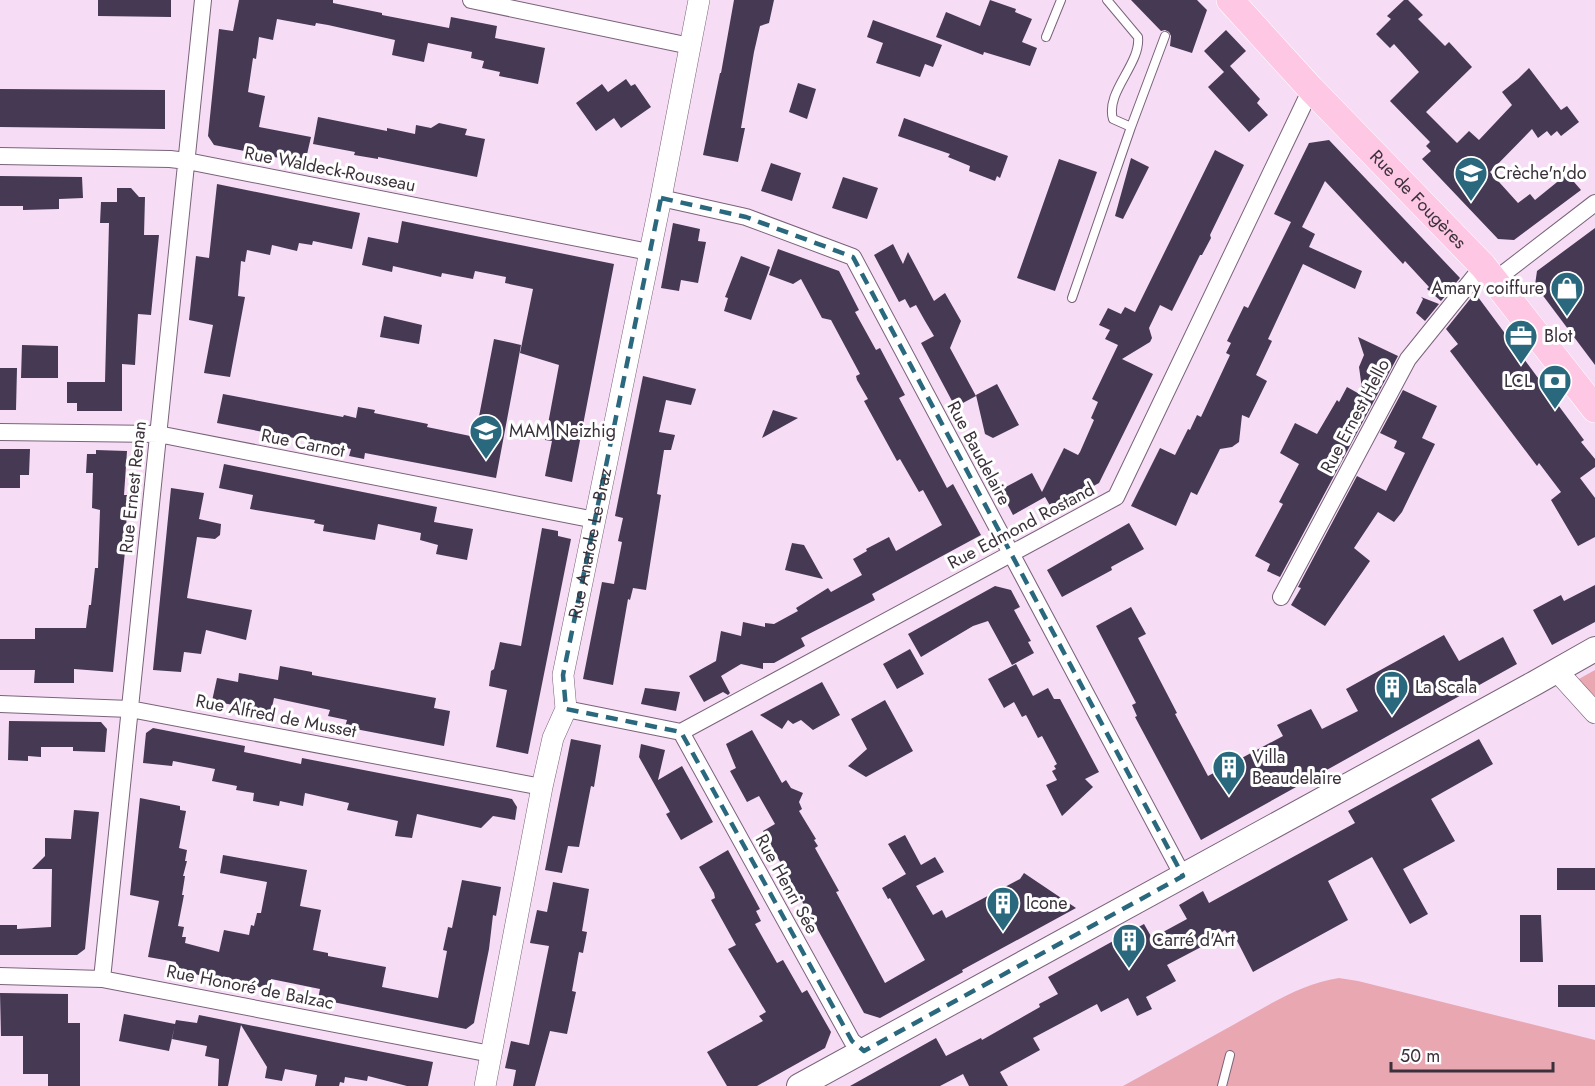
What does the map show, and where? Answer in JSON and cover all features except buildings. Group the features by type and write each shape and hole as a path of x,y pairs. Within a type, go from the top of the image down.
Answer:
{"main road":[{"name":"Rue de Fougères","path":"1230,0 1311,89 1489,273 1595,409"},
{"path":"799,1086 1595,649"}],"street":[{"name":"Rue Ernest Renan","path":"102,979 203,0"},
{"path":"471,0 690,46"},
{"name":"Rue Anatole Le Braz","path":"485,1086 542,787 553,738 566,709 563,675 661,198 699,0"},
{"name":"Rue Edmond Rostand","path":"681,732 1116,496 1311,89"},
{"name":"Rue Waldeck-Rousseau","path":"0,156 187,161 650,252"},
{"name":"Rue Baudelaire","path":"661,198 746,217 853,257 1183,876"},
{"name":"Rue Ernest Hello","path":"1281,597 1408,358 1489,273 1595,203"},
{"name":"Rue Carnot","path":"0,432 158,434 595,520"},
{"path":"1557,671 1595,713"},
{"name":"Rue Alfred de Musset","path":"0,704 130,709 542,787"},
{"path":"566,709 681,732"},
{"name":"Rue Henri Sée","path":"681,732 852,1041 864,1050"},
{"name":"Rue Honoré de Balzac","path":"0,976 102,979 491,1054"}],"lane":[{"path":"1046,37 1061,0"},
{"path":"1107,0 1138,37 1134,56 1111,105 1113,119 1131,127"},
{"path":"1072,298 1165,36"},
{"path":"1222,1086 1230,1056"}],"highlighted area":[{"path":"661,198 746,217 853,257 1183,876 864,1051 852,1041 681,732 566,709 563,675"}],"shaded area":[{"path":"1595,670 1595,700 1577,680"},
{"path":"1339,978 1595,1040 1595,1086 1123,1086 1284,997 1311,985"}],"place":[{"name":"Crèche'n'do","path":"1471,202"},
{"name":"Amary coiffure","path":"1567,317"},
{"name":"Blot","path":"1521,365"},
{"name":"LCL","path":"1555,410"},
{"name":"MAM Neizhig","path":"486,460"},
{"name":"La Scala","path":"1392,716"},
{"name":"Villa Beaudelaire","path":"1229,796"},
{"name":"Icone","path":"1003,932"},
{"name":"Carré d'Art","path":"1129,969"}]}
